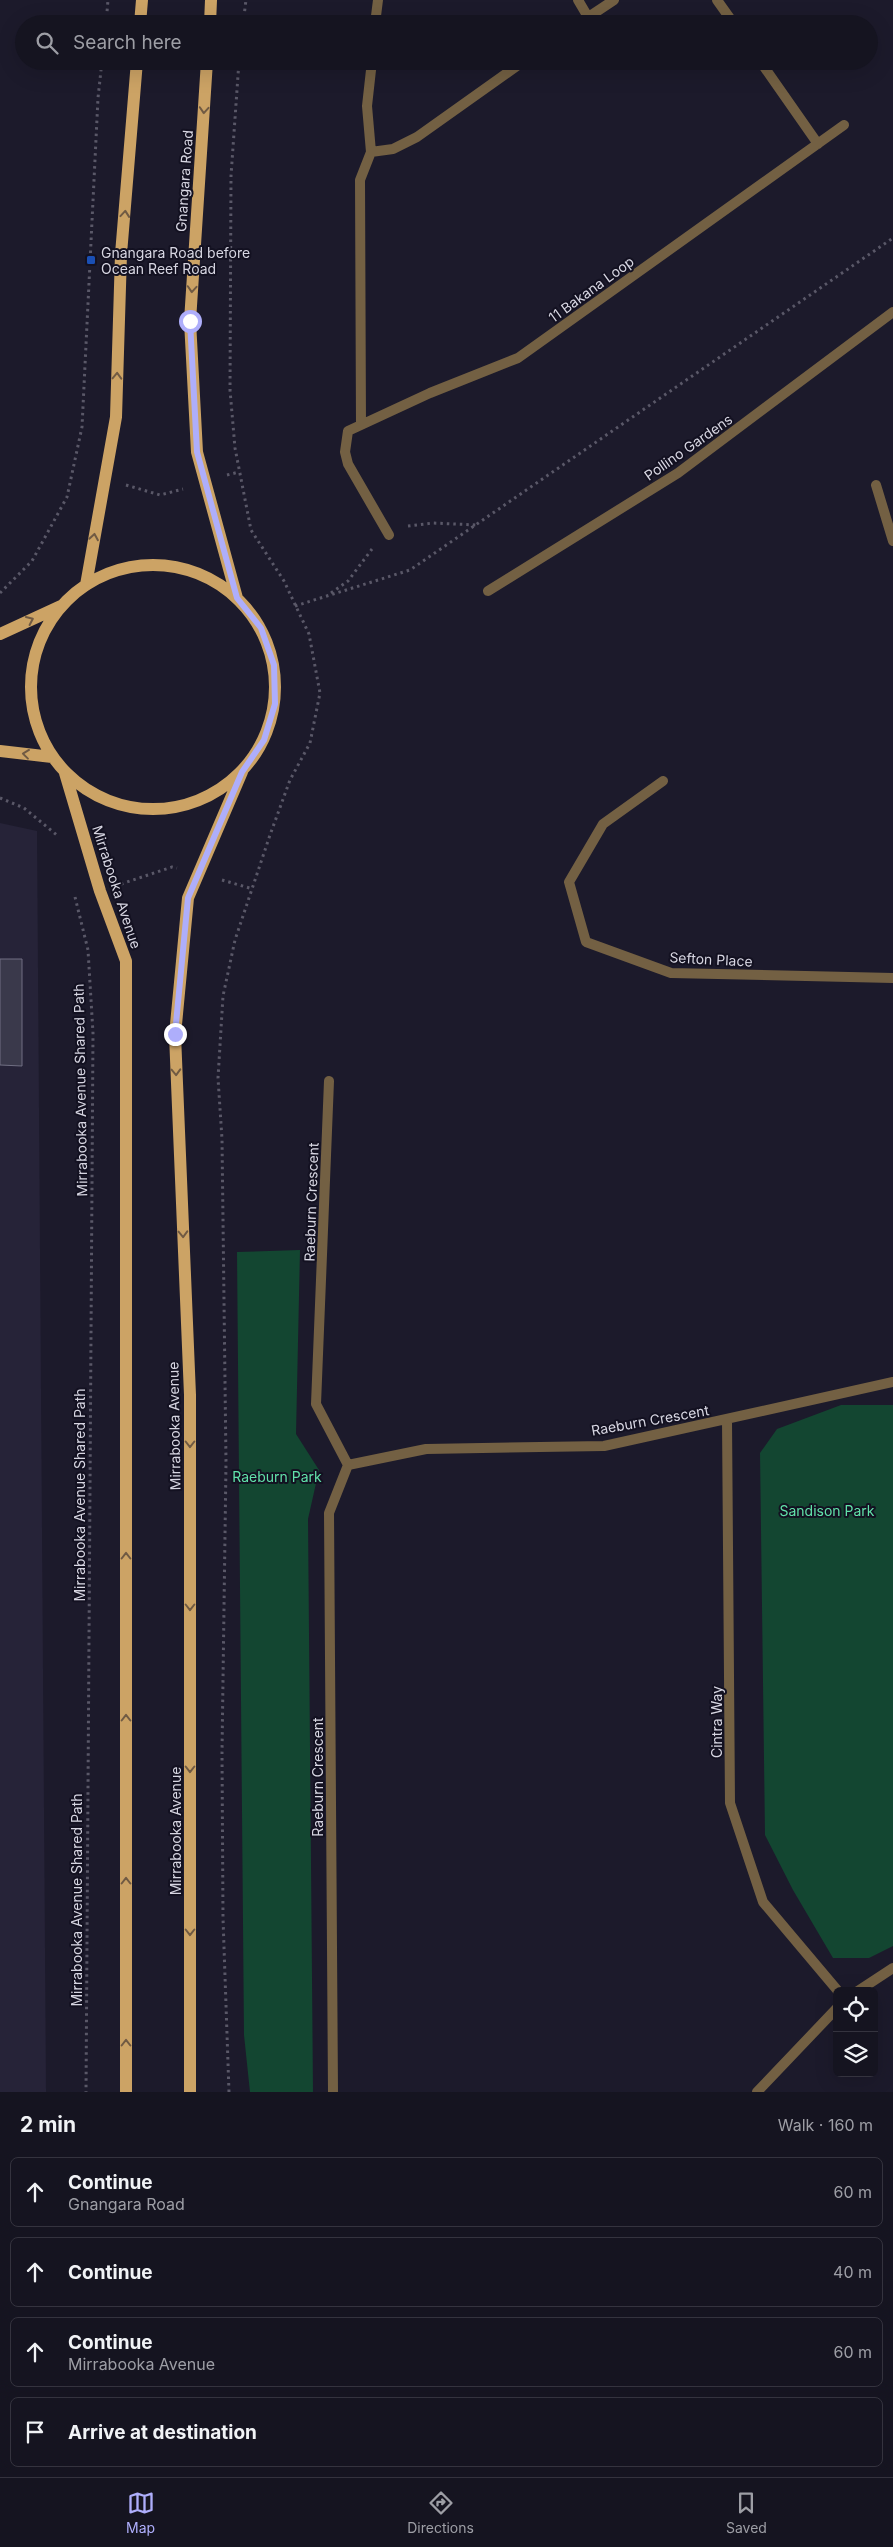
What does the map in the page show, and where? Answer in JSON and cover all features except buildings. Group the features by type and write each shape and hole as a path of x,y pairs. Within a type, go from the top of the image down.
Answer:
{"main road":[{"path":"141,15 142,0"},
{"path":"210,15 211,0"},
{"path":"86,585 116,417 121,254 136,70"},
{"name":"Gnangara Road","path":"206,70 190,321 197,452 237,598"},
{"path":"0,634 61,606 86,585 116,571 148,565 172,567 211,579 237,598 261,628 274,665 275,704 264,740 242,772 210,796 173,808 134,808 97,796 65,772 52,757 37,728 30,696 32,672 43,633 61,606"},
{"path":"0,751 52,757"},
{"name":"Mirrabooka Avenue","path":"65,772 100,891 126,961 126,2092"},
{"name":"Mirrabooka Avenue","path":"190,2092 190,1395 175,1034 188,898 242,772"}],"street":[{"path":"376,15 378,0"},
{"path":"578,0 587,15"},
{"path":"590,15 614,0"},
{"path":"717,0 728,15"},
{"path":"361,425 360,180 371,152 367,106 371,70"},
{"path":"371,152 393,149 417,137 511,70"},
{"path":"766,70 818,144"},
{"name":"11 Bakana Loop","path":"389,534 348,464 345,452 348,431 430,393 518,358 844,125"},
{"name":"Pollino Gardens","path":"488,591 678,473 893,312"},
{"path":"876,485 893,541"},
{"name":"Sefton Place","path":"663,781 603,824 569,882 586,942 671,973 893,978"},
{"name":"Raeburn Crescent","path":"329,1082 316,1404 348,1465 329,1513 333,2092"},
{"name":"Raeburn Crescent","path":"348,1465 426,1449 604,1446 893,1382"},
{"name":"Cintra Way","path":"727,1420 730,1803 763,1902 835,1987"},
{"path":"864,1987 893,1968"},
{"path":"757,2092 833,2012"}],"path":[{"path":"107,15 108,0"},
{"path":"244,15 246,0"},
{"path":"0,593 32,561 67,497 82,427 98,98 101,70"},
{"path":"229,2092 223,1899 222,1619 226,1463 222,1139 218,1078 223,996 235,940 290,780 310,743 320,693 309,634 284,582 251,530 235,448 230,390 231,176 238,70"},
{"path":"295,606 410,570 893,238"},
{"path":"73,470 160,495 239,472"},
{"path":"0,798 24,808 60,838"},
{"path":"76,900 172,867 253,889"},
{"name":"Mirrabooka Avenue Shared Path","path":"73,891 88,950 93,1033 86,2092"}],"shaded area":[{"path":"0,823 37,831 46,2092 0,2092"}],"green space":[{"name":"Raeburn Park","path":"300,1250 296,1434 319,1470 308,1519 313,2092 250,2092 244,2035 237,1252"},
{"name":"Sandison Park","path":"841,1405 893,1405 893,1946 869,1958 833,1958 793,1890 765,1835 760,1453 777,1429"}],"place":[{"name":"Gnangara Road before Ocean Reef Road","path":"91,260"}],"route":[{"path":"175,1034 188,898 242,772 264,740 275,704 274,665 261,628 237,598 197,452 190,321"}]}
